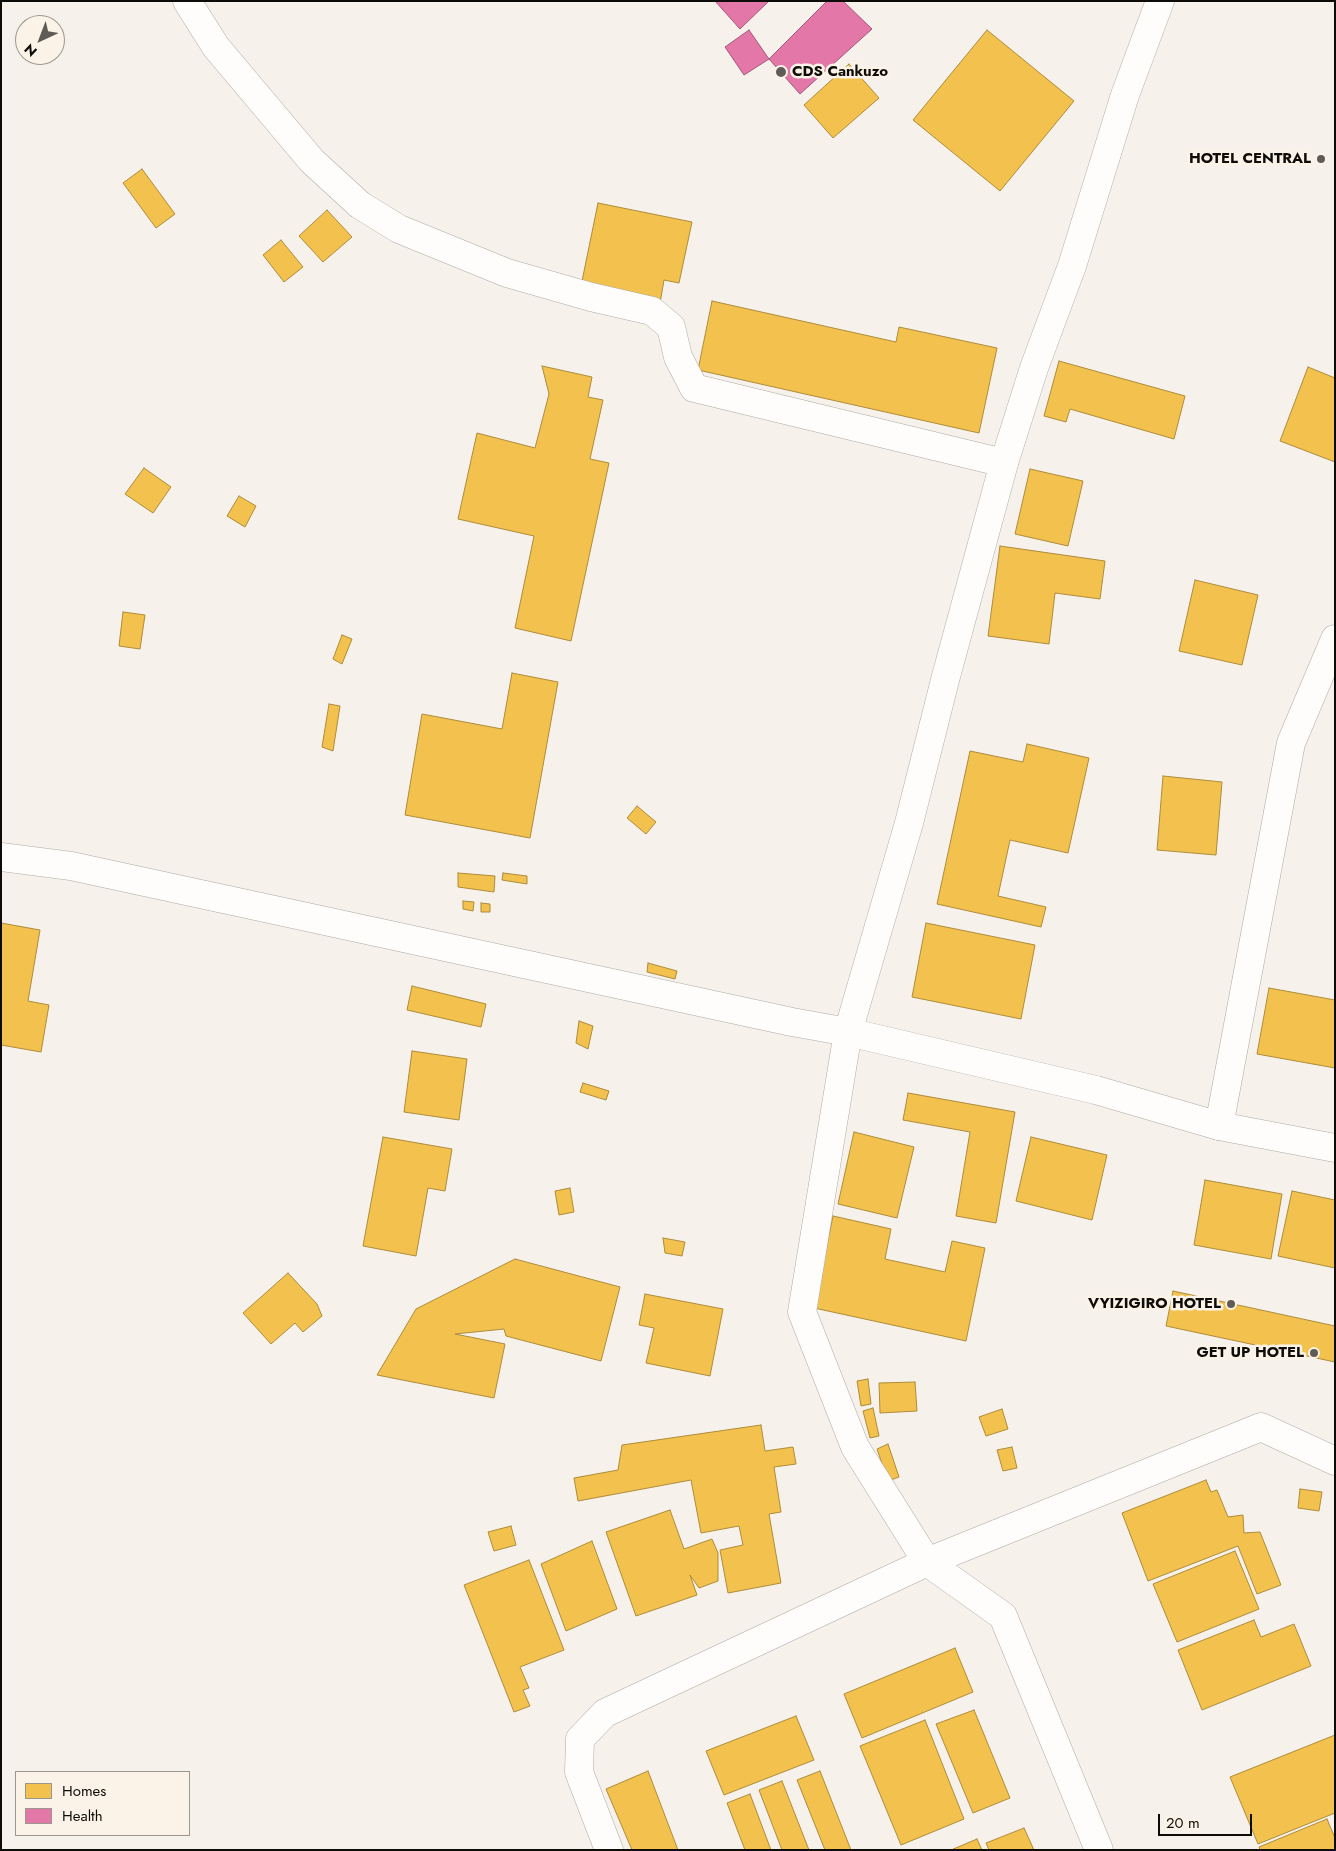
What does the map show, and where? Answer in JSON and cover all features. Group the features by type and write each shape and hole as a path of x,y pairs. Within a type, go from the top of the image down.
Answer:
{"street":[{"path":"187,1 216,47 312,161 360,205 400,229 507,272 591,297 652,311 671,327 678,356 694,388 1004,463"},
{"path":"1099,1850 1002,1616 927,1562 855,1447 802,1312 848,1032 909,823 945,680 1004,463 1034,368 1072,266 1125,95 1160,1"},
{"path":"1219,1126 1291,743 1335,639"},
{"path":"1,857 71,866 792,1022 848,1032 1096,1090 1219,1126 1335,1148"},
{"path":"609,1850 578,1772 580,1739 605,1713 927,1562 1261,1427 1335,1460"}],"building: Homes":[{"path":"987,30 1074,101 1000,191 913,120"},
{"path":"849,64 879,98 833,138 804,105"},
{"path":"142,169 175,214 156,228 123,183"},
{"path":"598,203 692,222 679,283 664,280 660,303 581,286"},
{"path":"327,210 352,237 323,262 299,236"},
{"path":"281,240 303,267 284,282 263,255"},
{"path":"712,301 896,342 899,327 997,348 979,433 698,370"},
{"path":"1059,361 1185,396 1174,439 1070,409 1066,422 1044,416"},
{"path":"542,366 592,377 588,397 603,400 590,459 609,463 571,641 515,628 534,536 458,519 477,433 535,448 549,394"},
{"path":"1308,367 1335,378 1335,462 1280,441"},
{"path":"144,468 171,487 153,513 125,494"},
{"path":"1030,469 1083,481 1068,546 1015,534"},
{"path":"239,496 256,506 245,527 227,516"},
{"path":"1000,546 1105,561 1100,599 1055,593 1049,644 988,636"},
{"path":"1195,580 1258,595 1242,665 1179,651"},
{"path":"123,612 145,615 140,649 119,646"},
{"path":"342,635 352,639 342,664 333,659"},
{"path":"512,673 558,682 530,838 405,815 422,714 502,729"},
{"path":"329,704 340,706 333,751 322,747"},
{"path":"1027,744 1089,758 1068,853 1010,840 998,896 1046,907 1041,927 937,904 970,751 1023,762"},
{"path":"1163,776 1222,782 1216,855 1157,850"},
{"path":"637,806 656,822 646,834 627,818"},
{"path":"458,873 495,876 494,892 458,887"},
{"path":"503,873 527,876 527,884 502,880"},
{"path":"463,901 474,902 473,911 463,909"},
{"path":"481,903 490,904 490,912 481,912"},
{"path":"1,923 40,930 28,1001 49,1005 41,1052 1,1045"},
{"path":"926,923 1035,945 1021,1019 912,997"},
{"path":"648,963 677,971 675,979 647,972"},
{"path":"412,986 486,1004 481,1027 407,1010"},
{"path":"1269,988 1335,1000 1335,1068 1257,1054"},
{"path":"579,1021 593,1026 588,1049 576,1043"},
{"path":"412,1051 467,1059 459,1120 404,1112"},
{"path":"583,1083 609,1091 606,1100 580,1092"},
{"path":"908,1093 1015,1112 996,1223 956,1216 970,1132 903,1120"},
{"path":"854,1132 914,1147 897,1218 838,1204"},
{"path":"383,1137 452,1149 445,1191 428,1188 416,1256 363,1246"},
{"path":"1031,1137 1107,1155 1092,1220 1016,1201"},
{"path":"1205,1180 1282,1194 1271,1259 1194,1245"},
{"path":"570,1188 574,1212 559,1215 555,1191"},
{"path":"1292,1191 1335,1200 1335,1268 1278,1256"},
{"path":"833,1216 891,1229 885,1259 945,1272 952,1241 985,1248 966,1341 814,1308"},
{"path":"663,1238 685,1242 682,1256 665,1253"},
{"path":"515,1259 620,1287 601,1361 506,1336 504,1329 455,1334 505,1344 494,1398 377,1375 416,1309"},
{"path":"288,1273 317,1304 322,1316 303,1332 295,1323 271,1344 243,1313"},
{"path":"1173,1291 1335,1326 1335,1362 1166,1326"},
{"path":"645,1294 723,1309 710,1376 646,1363 654,1328 639,1325"},
{"path":"868,1379 871,1404 861,1406 857,1381"},
{"path":"915,1382 917,1411 880,1413 879,1383"},
{"path":"873,1408 879,1436 870,1438 863,1411"},
{"path":"1002,1409 1008,1429 986,1436 979,1417"},
{"path":"761,1425 765,1451 793,1447 796,1464 774,1467 781,1512 769,1514 781,1583 728,1593 720,1550 743,1545 739,1526 701,1533 691,1480 578,1501 574,1478 618,1470 622,1445"},
{"path":"888,1444 899,1477 888,1481 877,1449"},
{"path":"1012,1447 1017,1468 1003,1471 997,1450"},
{"path":"1206,1480 1211,1492 1217,1490 1228,1517 1243,1515 1244,1533 1260,1532 1281,1585 1257,1594 1238,1546 1148,1581 1122,1513"},
{"path":"1300,1489 1322,1492 1319,1511 1298,1508"},
{"path":"670,1510 684,1549 712,1539 718,1553 718,1581 699,1588 690,1575 697,1595 636,1616 606,1532"},
{"path":"511,1526 516,1545 494,1551 488,1532"},
{"path":"592,1541 617,1609 566,1631 541,1564"},
{"path":"1235,1551 1259,1609 1177,1642 1153,1584"},
{"path":"529,1560 564,1650 520,1667 529,1688 523,1690 530,1706 514,1712 464,1585"},
{"path":"1254,1620 1261,1637 1294,1624 1311,1666 1202,1710 1178,1650"},
{"path":"955,1648 973,1692 862,1738 844,1694"},
{"path":"974,1710 1010,1798 973,1813 936,1724"},
{"path":"796,1716 814,1760 724,1795 706,1751"},
{"path":"925,1720 964,1819 901,1845 860,1746"},
{"path":"1335,1735 1335,1813 1258,1844 1230,1777"},
{"path":"648,1771 678,1850 632,1850 606,1789"},
{"path":"820,1771 851,1850 825,1850 797,1780"},
{"path":"782,1781 809,1850 782,1850 759,1790"},
{"path":"750,1794 771,1850 745,1850 727,1803"},
{"path":"1327,1819 1335,1838 1335,1850 1260,1850 1259,1847"},
{"path":"1024,1828 1034,1850 989,1850 986,1843"},
{"path":"977,1839 982,1850 951,1850"}],"building: Health":[{"path":"715,1 769,1 740,29"},
{"path":"827,1 843,1 872,29 800,94 769,59"},
{"path":"749,30 769,59 744,75 725,47"}],"place":[{"name":"CDS Cankuzo","path":"781,72"},
{"name":"HOTEL CENTRAL","path":"1321,159"},
{"name":"VYIZIGIRO HOTEL","path":"1231,1304"},
{"name":"GET UP HOTEL","path":"1314,1353"}]}
